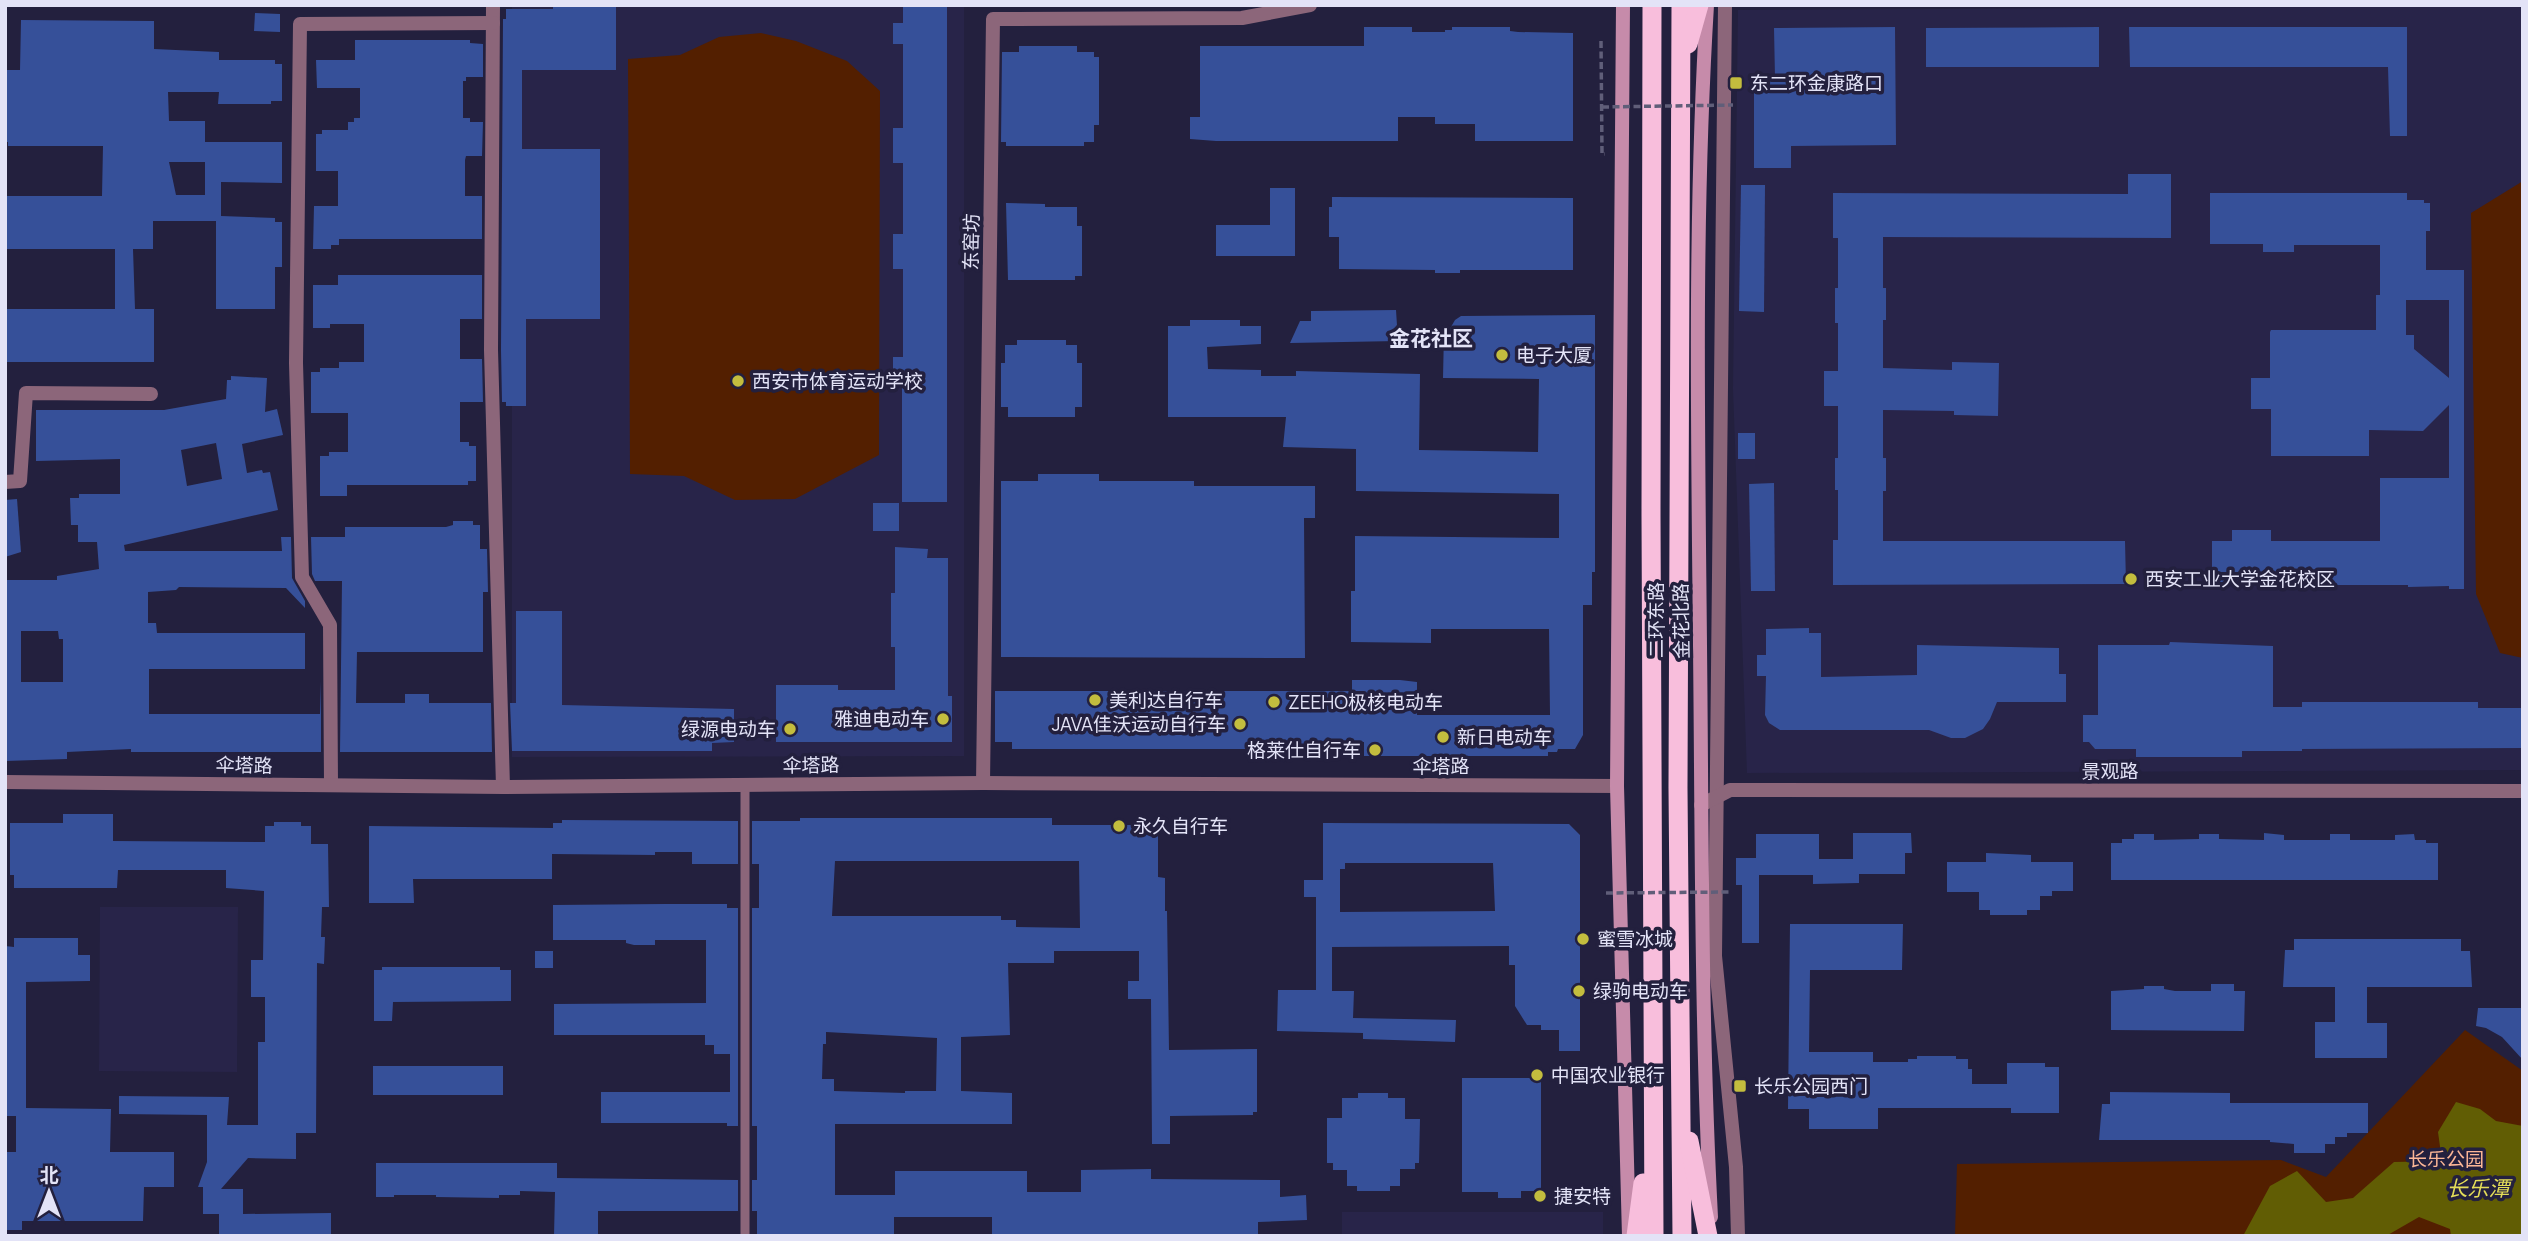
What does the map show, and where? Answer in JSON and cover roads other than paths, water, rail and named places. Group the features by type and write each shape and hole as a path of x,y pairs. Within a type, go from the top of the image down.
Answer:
{"highway":[{"name":"二环东路","path":"1652,5 1654,1236"},
{"name":"二环东路","path":"1681,5 1679,544 1682,1236"},
{"path":"1682,61 1699,5"},
{"path":"1636,1236 1655,1099"},
{"path":"1680,1099 1710,1236"}],"main road":[{"path":"1623,5 1617,786 1629,1236"},
{"name":"金花北路","path":"1707,5 1700,126 1700,805 1704,1089 1710,1236"}],"street":[{"path":"493,5 491,350 503,787"},
{"name":"东窑坊","path":"983,783 993,19 1242,18 1310,5"},
{"path":"1725,5 1714,956 1736,1167 1738,1236"},
{"path":"331,785 330,625 302,577 296,363 300,24 493,23"},
{"path":"5,482 20,481 26,393 151,394"},
{"name":"伞塔路","path":"5,782 503,787 983,783 1617,786"},
{"name":"景观路","path":"1700,805 1730,790 2523,791"}],"lane":[{"path":"745,785 745,1236"}],"water":[{"name":"长乐潭","path":"2456,1102 2480,1109 2496,1121 2523,1126 2523,1236 2451,1236 2450,1229 2419,1217 2386,1236 2243,1236 2270,1186 2297,1171 2326,1202 2353,1198 2394,1162 2442,1161 2438,1132"}],"place":[{"name":"东二环金康路口","path":"1736,83"},
{"name":"电子大厦","path":"1502,355"},
{"name":"西安市体育运动学校","path":"738,381"},
{"name":"西安工业大学金花校区","path":"2131,579"},
{"name":"美利达自行车","path":"1095,700"},
{"name":"ZEEHO极核电动车","path":"1274,702"},
{"name":"雅迪电动车","path":"943,719"},
{"name":"JAVA佳沃运动自行车","path":"1240,724"},
{"name":"绿源电动车","path":"790,729"},
{"name":"新日电动车","path":"1443,737"},
{"name":"格莱仕自行车","path":"1375,750"},
{"name":"永久自行车","path":"1119,826"},
{"name":"蜜雪冰城","path":"1583,939"},
{"name":"绿驹电动车","path":"1579,991"},
{"name":"中国农业银行","path":"1537,1075"},
{"name":"长乐公园西门","path":"1740,1086"},
{"name":"捷安特","path":"1540,1196"}],"district":[{"name":"金花社区","path":"1431,339"}],"park label":[{"name":"长乐公园","path":"2446,1159"}]}
